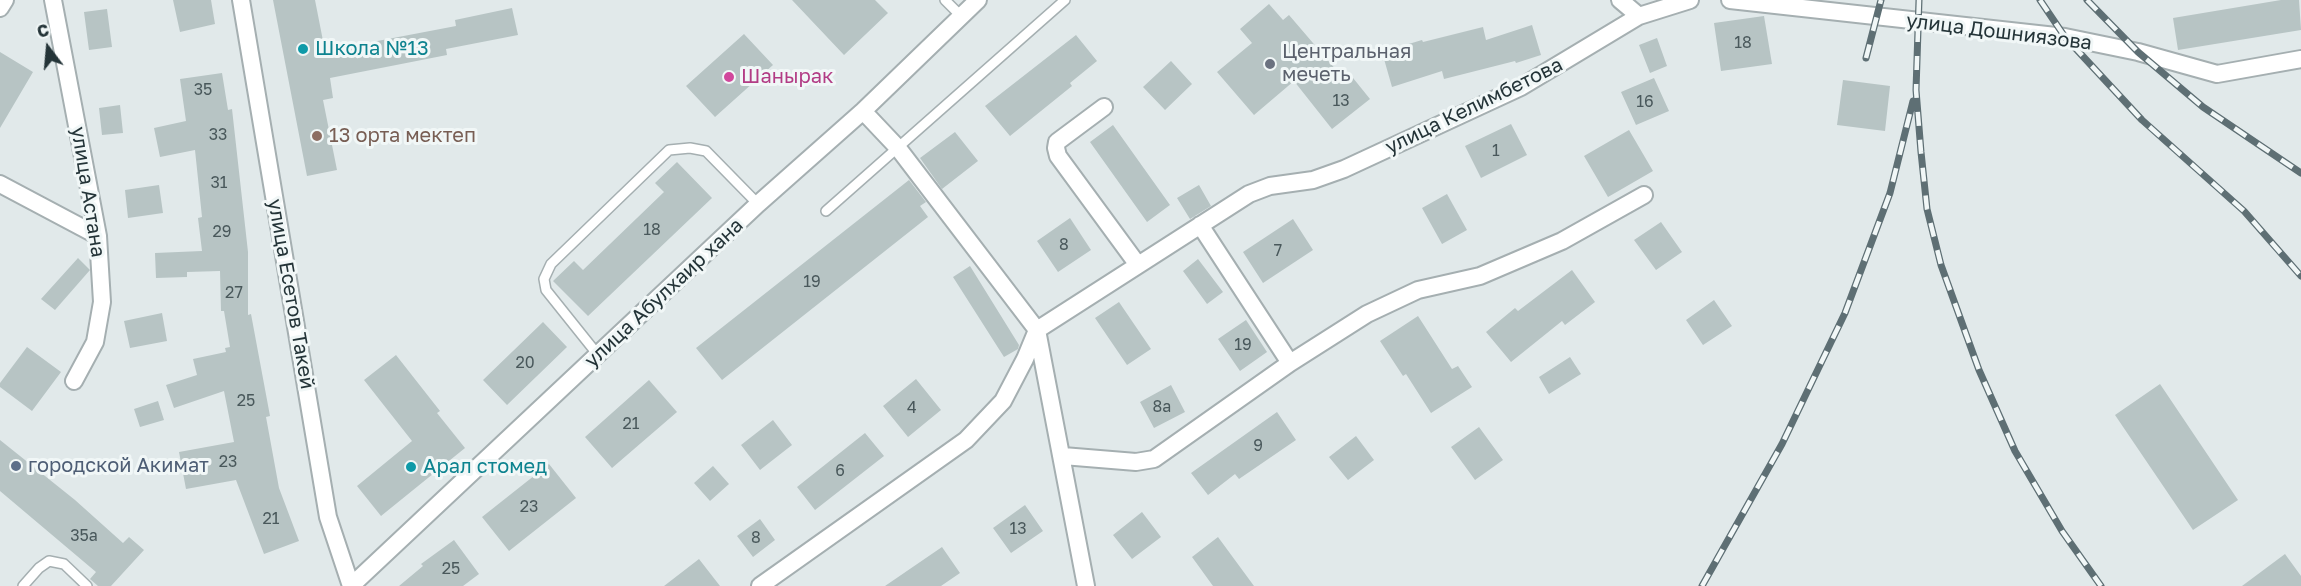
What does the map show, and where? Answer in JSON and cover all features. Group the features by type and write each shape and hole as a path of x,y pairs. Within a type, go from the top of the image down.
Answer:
{"street":[{"path":"0,8 5,0"},
{"name":"улица Астана","path":"53,0 99,236 102,302 94,342 74,381"},
{"name":"улица Есетов Такей","path":"241,0 328,517 351,586"},
{"name":"улица Абулхаир хана","path":"351,586 758,204 863,111 978,0"},
{"path":"1620,0 1639,16 1690,0"},
{"name":"улица Дошниязова","path":"1730,0 2065,37 2138,52 2217,74 2301,59"},
{"name":"улица Келимбетова","path":"1037,330 1249,194 1270,186 1312,180 1344,169 1521,87 1639,16"},
{"path":"1104,107 1057,142 1056,148 1058,156 1138,265"},
{"path":"863,111 897,148 1037,330 1063,456 1086,586"},
{"path":"0,184 99,236"},
{"path":"1063,456 1136,462 1154,459 1290,363 1367,314 1418,290 1480,276 1562,241 1644,195"},
{"path":"1200,225 1290,363"},
{"path":"760,586 966,440 1004,401 1037,330"}],"lane":[{"path":"945,0 961,16"},
{"path":"826,211 1065,0"},
{"path":"598,355 546,290 544,279 551,264 669,150 690,148 706,151 758,204"},
{"path":"23,586 39,568 49,561 64,564 87,586"}],"building":[{"path":"173,0 211,0 215,24 180,32"},
{"path":"273,0 315,0 325,51 456,26 455,20 512,8 518,35 446,49 447,55 330,78 333,98 323,100 337,170 307,176"},
{"path":"792,0 875,0 888,13 844,55"},
{"path":"2281,0 2299,0 2301,30 2178,50 2173,18"},
{"name":"Центральная мечеть","path":"1269,4 1283,20 1289,15 1343,78 1349,73 1370,99 1332,129 1294,81 1254,115 1217,72 1252,43 1240,29"},
{"path":"107,9 112,47 89,50 84,12"},
{"path":"1764,16 1772,64 1721,71 1714,23"},
{"path":"1532,25 1541,55 1444,79 1442,71 1392,87 1382,52 1422,40 1423,42 1483,27 1486,40"},
{"path":"744,34 773,65 715,117 686,86"},
{"path":"1076,35 1097,61 1070,83 1072,86 1010,136 985,106"},
{"path":"1657,38 1667,66 1650,73 1639,45"},
{"path":"0,52 33,72 0,128"},
{"path":"1171,61 1192,84 1165,110 1143,87"},
{"path":"222,73 228,110 232,109 248,252 248,315 251,314 270,416 266,417 279,488 299,541 264,554 236,480 186,489 179,452 234,442 224,391 174,408 166,385 197,375 193,359 226,352 225,348 230,347 224,311 221,311 220,271 187,272 187,277 156,278 155,253 202,251 198,218 202,217 195,150 160,157 154,128 186,121 180,79"},
{"path":"1654,78 1669,111 1636,125 1621,92"},
{"path":"1843,80 1890,86 1885,131 1837,125"},
{"path":"120,105 123,133 102,135 99,108"},
{"path":"1511,124 1527,155 1481,178 1465,146"},
{"path":"1113,125 1170,205 1147,222 1090,142"},
{"path":"1629,130 1653,171 1608,197 1584,156"},
{"path":"955,132 978,161 942,189 920,158"},
{"path":"677,162 712,198 588,316 553,281 574,261 583,270 664,192 655,183"},
{"path":"909,180 926,202 920,206 928,217 722,380 696,348"},
{"path":"159,185 163,213 128,218 125,190"},
{"path":"1199,185 1211,206 1190,219 1177,198"},
{"path":"1447,194 1467,230 1442,244 1422,208"},
{"path":"1070,218 1091,250 1058,272 1037,241"},
{"path":"1293,219 1313,250 1263,283 1243,252"},
{"path":"1661,222 1682,252 1656,270 1634,240"},
{"path":"78,258 90,270 55,310 41,299"},
{"path":"1198,259 1223,292 1207,304 1183,271"},
{"path":"970,266 1019,345 1018,349 1004,357 953,277"},
{"path":"1572,270 1595,302 1565,325 1562,321 1511,362 1486,332 1515,308 1518,311"},
{"path":"1714,300 1732,326 1703,345 1686,320"},
{"path":"1119,302 1151,349 1127,365 1095,318"},
{"path":"162,313 167,341 130,348 124,321"},
{"path":"1418,316 1452,369 1458,366 1472,387 1431,413 1406,374 1403,376 1380,341"},
{"path":"1246,320 1267,352 1240,371 1218,339"},
{"path":"543,322 567,347 507,405 483,380"},
{"path":"27,347 61,372 32,411 0,387 0,383"},
{"path":"396,355 440,411 437,413 465,448 381,516 357,486 412,441 364,380"},
{"path":"1570,357 1581,374 1549,394 1539,377"},
{"path":"916,379 941,410 908,437 883,406"},
{"path":"649,380 677,412 612,468 585,437"},
{"path":"2160,384 2238,500 2193,530 2115,415"},
{"path":"1171,385 1185,412 1154,428 1140,402"},
{"path":"158,401 164,420 140,427 134,409"},
{"path":"1277,412 1296,440 1239,479 1235,474 1208,495 1191,473"},
{"path":"773,420 792,445 760,470 741,445"},
{"path":"1479,427 1503,460 1475,480 1451,447"},
{"path":"865,433 884,456 815,510 797,487"},
{"path":"1356,436 1374,460 1348,480 1329,457"},
{"path":"0,440 75,500 123,543 129,537 144,550 111,586 98,586 90,579 96,572 0,491"},
{"path":"549,464 576,498 509,551 482,517"},
{"path":"713,466 729,484 710,501 694,483"},
{"path":"1025,505 1043,531 1011,553 993,528"},
{"path":"1142,512 1161,537 1132,559 1113,535"},
{"path":"760,519 775,540 753,557 737,536"},
{"path":"1218,537 1254,586 1213,586 1192,557"},
{"path":"454,540 479,574 463,586 399,586 423,566 421,564"},
{"path":"942,547 960,573 941,586 885,586"},
{"path":"2285,554 2301,576 2301,586 2242,586"},
{"path":"699,559 720,586 664,586"}],"railway":[{"path":"1866,58 1881,0"},
{"path":"1919,0 1916,90 1921,152 1927,209 1941,265 1979,370 2015,451 2062,531 2101,586"},
{"path":"2040,0 2065,37 2142,120 2244,211 2301,276"},
{"path":"2087,0 2138,52 2203,107 2301,173"},
{"path":"1702,586 1782,444 1845,313 1890,193 1913,101"}],"place":[{"name":"Школа №13","path":"303,49"},
{"name":"Центральная мечеть","path":"1270,64"},
{"name":"Шанырак","path":"729,77"},
{"name":"13 орта мектеп","path":"317,136"},
{"name":"городской Акимат","path":"16,466"},
{"name":"Арал стомед","path":"411,467"}]}
